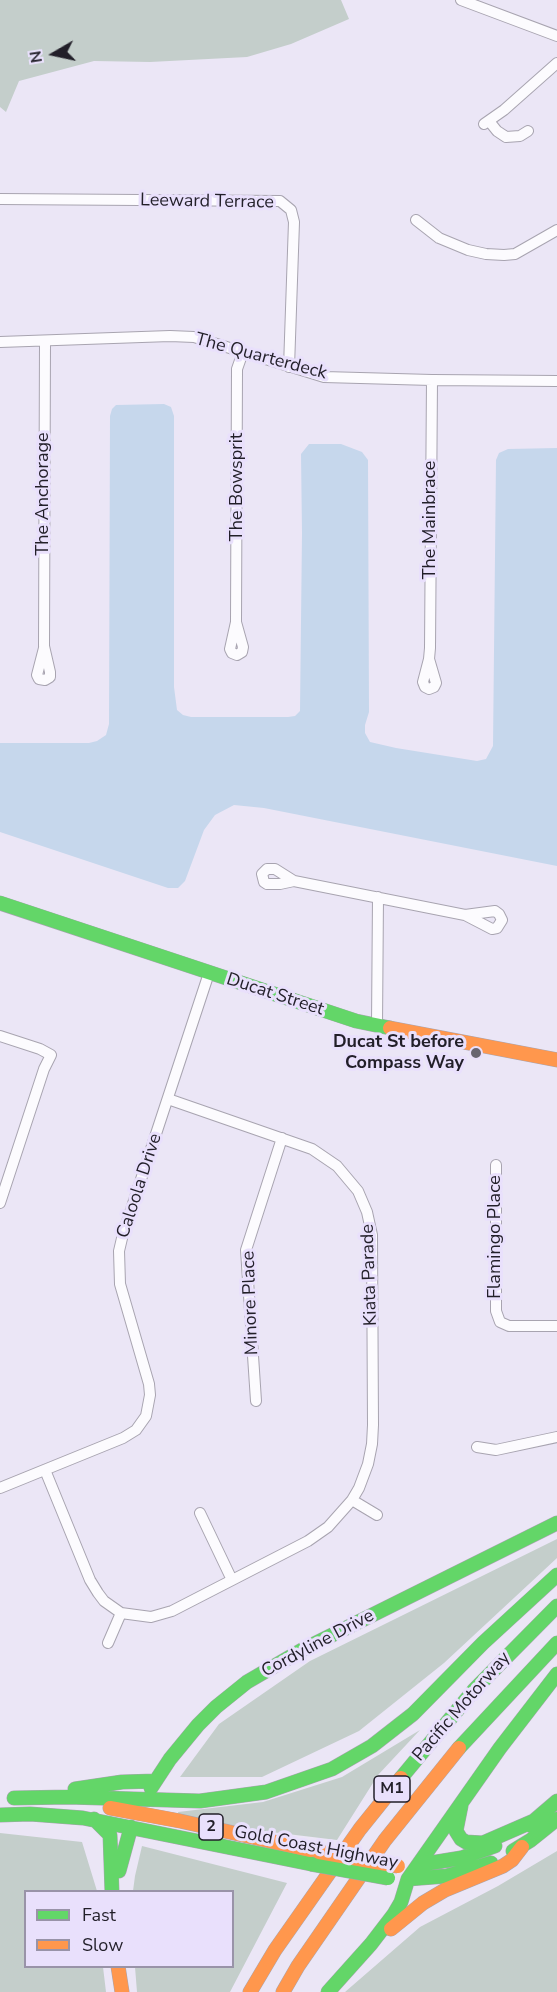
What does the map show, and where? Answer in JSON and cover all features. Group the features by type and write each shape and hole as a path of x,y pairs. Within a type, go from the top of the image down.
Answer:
{"main road":[{"name":"Ducat Street","path":"0,903 340,1016 557,1060"},
{"name":"Cordyline Drive","path":"115,1890 131,1827 144,1800 155,1781 198,1725 216,1707 247,1682 311,1645 557,1523"},
{"path":"7,1798 68,1797 200,1801 266,1792 332,1769 372,1746 413,1714 483,1642 557,1575"},
{"name":"Pacific Motorway","path":"250,1992 275,1950 367,1820 474,1690 557,1606"},
{"name":"Pacific Motorway","path":"283,1992 298,1966 385,1840 452,1757 557,1642"},
{"path":"328,1992 371,1944 399,1907 408,1879 461,1801 557,1674"},
{"path":"7,1798 122,1782 155,1781"},
{"name":"Gold Coast Highway","path":"7,1798 138,1813 319,1852 398,1866 447,1861 475,1854 513,1837 536,1820"},
{"path":"461,1801 456,1831 466,1842 483,1843 536,1820 557,1800"},
{"name":"Gold Coast Highway","path":"0,1815 46,1814 94,1819 388,1878 447,1876 493,1862 522,1847"},
{"path":"94,1819 110,1835 114,1890"},
{"path":"371,1944 423,1903 445,1890 499,1869 557,1819"},
{"path":"118,1968 122,1992"}],"street":[{"path":"461,0 557,36"},
{"path":"528,131 520,136 506,137 486,122 504,110 557,63"},
{"name":"Leeward Terrace","path":"0,199 280,201 291,210 294,222 289,367"},
{"path":"416,220 439,238 468,250 486,254 515,254 557,230"},
{"name":"The Quarterdeck","path":"0,342 182,336 200,339 324,377 432,381 557,381"},
{"name":"The Anchorage","path":"44,648 45,341"},
{"name":"The Bowsprit","path":"237,622 237,369 243,352"},
{"name":"The Mainbrace","path":"429,659 432,381"},
{"path":"294,881 465,915"},
{"path":"377,1025 378,897"},
{"name":"Caloola Drive","path":"0,1488 123,1438 136,1430 146,1416 150,1395 149,1384 120,1284 119,1251 209,974"},
{"path":"0,1036 51,1055 5,1168 0,1203"},
{"name":"Kiata Parade","path":"121,1613 138,1617 163,1614 308,1541 328,1527 352,1500 359,1488 372,1444 370,1222 358,1191 337,1166 312,1149 168,1099"},
{"name":"Minore Place","path":"255,1401 246,1250 282,1138"},
{"name":"Flamingo Place","path":"496,1165 496,1311 500,1322 509,1326 557,1326"},
{"path":"477,1446 496,1450 557,1437"},
{"path":"45,1470 90,1580 104,1601 121,1613 108,1643"},
{"path":"352,1500 377,1515"},
{"path":"200,1513 232,1580"}],"shaded area":[{"path":"0,0 341,0 349,19 291,44 247,57 150,62 94,61 19,81 6,112 0,107"},
{"path":"557,1539 557,1558 444,1663 359,1731 262,1777 180,1777 219,1724 310,1661"},
{"path":"420,1730 378,1775 337,1840 180,1821 178,1812 263,1802 342,1777"},
{"path":"0,1833 82,1842 97,1890 24,1890 24,1968 103,1968 106,1992 0,1992"},
{"path":"142,1846 287,1883 230,1992 137,1992 135,1968 234,1968 234,1890 133,1890"},
{"path":"557,1851 557,1992 345,1992 420,1927 498,1886"}],"water":[{"path":"164,404 171,407 174,416 174,687 177,710 191,717 288,717 295,716 300,711 301,454 309,444 341,444 362,452 368,460 369,712 365,733 370,742 477,761 486,759 493,746 496,460 499,453 508,449 557,448 557,866 264,808 234,805 215,815 204,830 185,881 178,888 168,888 0,832 0,743 89,743 106,735 109,724 110,416 116,405"}],"traffic: fast":[{"path":"0,903 356,1021 390,1028"},
{"path":"151,1788 170,1759 198,1725 247,1682 302,1650 557,1523"},
{"path":"14,1798 68,1797 200,1801 266,1792 332,1769 372,1746 413,1714 483,1643 557,1575"},
{"path":"401,1778 474,1690 557,1606"},
{"path":"459,1748 557,1643"},
{"path":"328,1992 371,1944 394,1914 401,1902 408,1879 500,1748 557,1674"},
{"path":"75,1789 122,1782 155,1781"},
{"path":"529,1825 557,1801"},
{"path":"461,1806 456,1831 466,1842 483,1843 536,1820"},
{"path":"0,1815 30,1814 83,1818 311,1864"},
{"path":"94,1819 110,1835 112,1890"},
{"path":"513,1851 557,1819"},
{"path":"119,1871 131,1827"},
{"path":"418,1865 461,1858 495,1846"},
{"path":"408,1879 447,1876 491,1863"},
{"path":"311,1864 388,1878"}],"traffic: slow":[{"path":"390,1028 557,1060"},
{"path":"283,1992 298,1966 385,1840 459,1748"},
{"path":"250,1992 275,1950 360,1829 401,1778"},
{"path":"110,1808 319,1852"},
{"path":"391,1929 423,1903 445,1890 503,1866 512,1860 522,1847"},
{"path":"319,1852 398,1866"},
{"path":"118,1968 122,1992"}],"place":[{"name":"Ducat St before Compass Way","path":"476,1053"}]}
